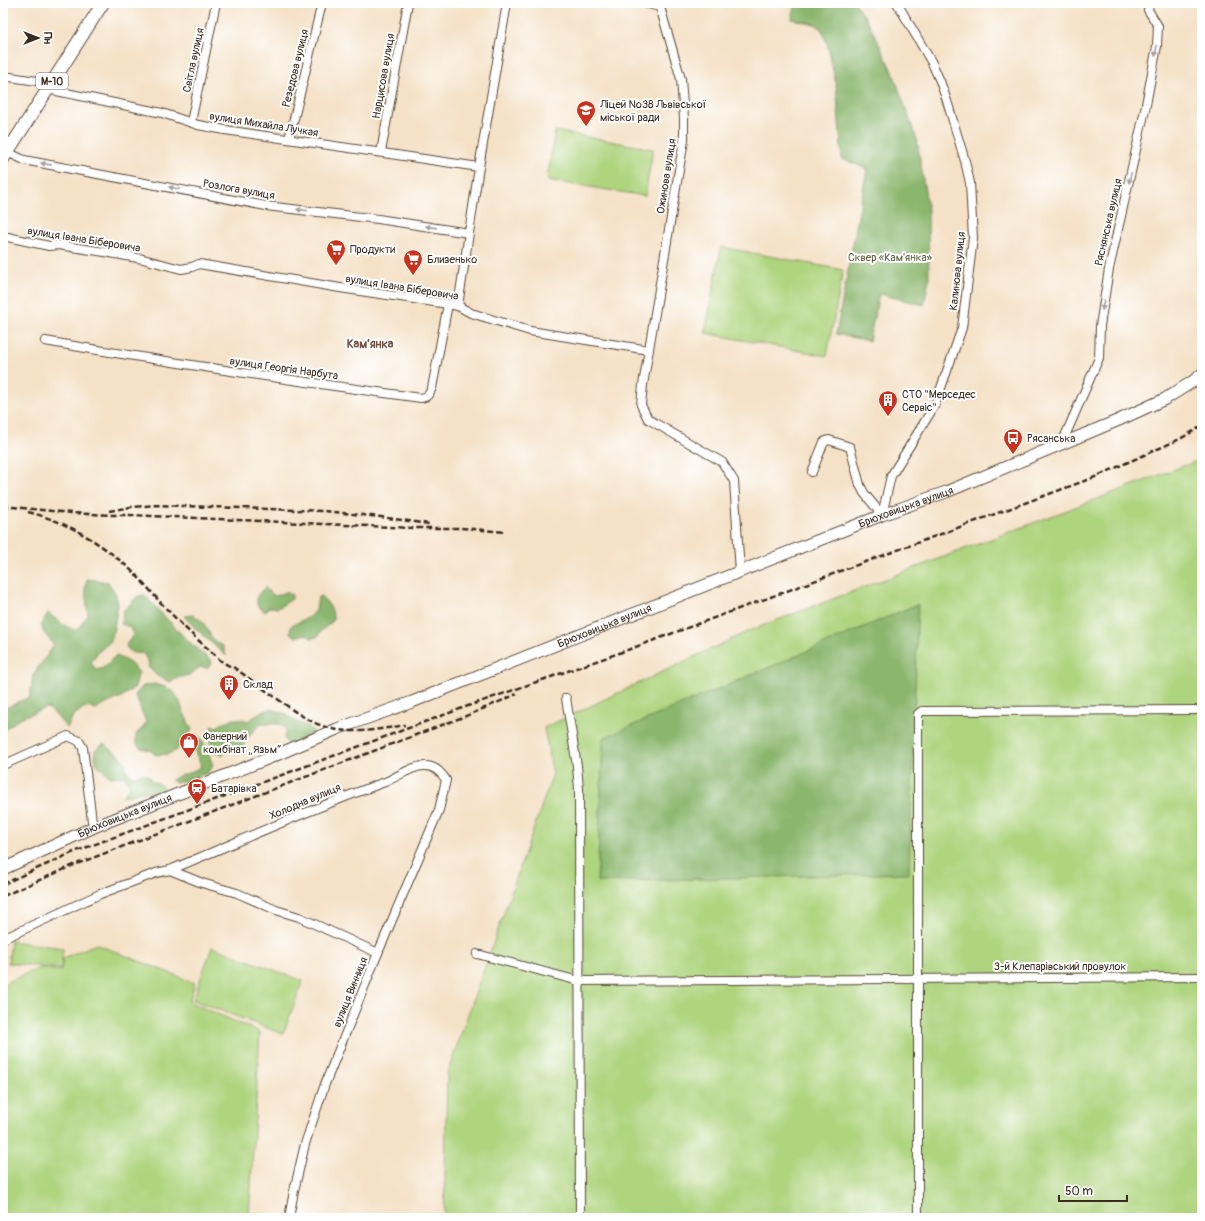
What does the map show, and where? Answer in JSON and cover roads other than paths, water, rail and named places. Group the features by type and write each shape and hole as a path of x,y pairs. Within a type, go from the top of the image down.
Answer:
{"main road":[{"name":"М-10","path":"6,148 49,86 103,3"},
{"name":"Брюховицька вулиця","path":"3,869 94,827 882,515 946,492 1164,399 1202,374"}],"street":[{"name":"Світла вулиця","path":"191,122 216,3"},
{"name":"Резедова вулиця","path":"289,139 322,3"},
{"name":"Нарцисова вулиця","path":"381,152 408,3"},
{"path":"458,306 479,167 507,3"},
{"name":"Ожинова вулиця","path":"644,3 660,7 681,79 684,118 684,140 649,350"},
{"name":"Калинова вулиця","path":"882,515 891,476 934,405 962,328 973,238 970,183 947,101 932,63 897,3"},
{"name":"Ряснянська вулиця","path":"1062,443 1099,358 1100,326 1109,269 1145,110 1157,46 1158,26 1148,10 1149,3"},
{"name":"вулиця Михайла Лучкая","path":"3,76 162,113 225,130 479,167"},
{"name":"Розлога вулиця","path":"6,148 24,160 266,206 469,233"},
{"name":"вулиця Івана Біберовича","path":"3,236 49,246 58,245 105,252 181,268 192,267 199,264 340,288 448,304 458,306 472,313 530,331 649,350"},
{"name":"вулиця Георгія Нарбута","path":"45,341 255,375 421,398 426,397 432,388 448,304"},
{"path":"649,350 641,405 648,419 722,462 734,481 740,572"},
{"path":"812,472 824,442 829,440 850,447 860,485 864,493 882,515"},
{"path":"566,698 577,766 579,789 580,1218"},
{"path":"918,1218 918,714 922,711 1202,710"},
{"path":"3,765 68,736 79,741 83,748 94,827"},
{"name":"Холодна вулиця","path":"3,939 100,894 150,875 170,870 394,778 417,767 430,766 442,774 446,780"},
{"name":"вулиця Винниця","path":"289,1218 305,1144 325,1084 378,953 439,810 446,780"},
{"path":"170,870 202,883 237,893 276,910 299,917 378,953"},
{"name":"3-й Клепарівський провулок","path":"477,954 579,981 1202,977"}],"railway":[{"path":"3,884 74,852 468,706 622,652 1095,477 1180,439 1202,426"},
{"path":"109,511 156,505 324,511 429,524"},
{"path":"3,506 71,513 412,528 461,528 506,532"},
{"path":"28,512 43,516 72,528 99,544 135,574 178,621 219,659 225,664 233,667 302,716 319,725 346,731 372,730 405,725"},
{"path":"3,896 74,865 471,714 517,694"}],"place":[{"name":"Ліцей №38 Львівської міської ради","path":"586,127"},
{"name":"Продукти","path":"336,266"},
{"name":"Близенько","path":"413,276"},
{"name":"СТО \"Мерседес Сервіс\"","path":"888,417"},
{"name":"Рясанська","path":"1013,455"},
{"name":"Склад","path":"229,701"},
{"name":"Фанерний комбінат „Язьм“","path":"189,759"},
{"name":"Батарівка","path":"197,805"}],"district":[{"name":"Кам’янка","path":"370,344"}],"park label":[{"name":"Сквер «Кам'янка»","path":"890,257"}]}
